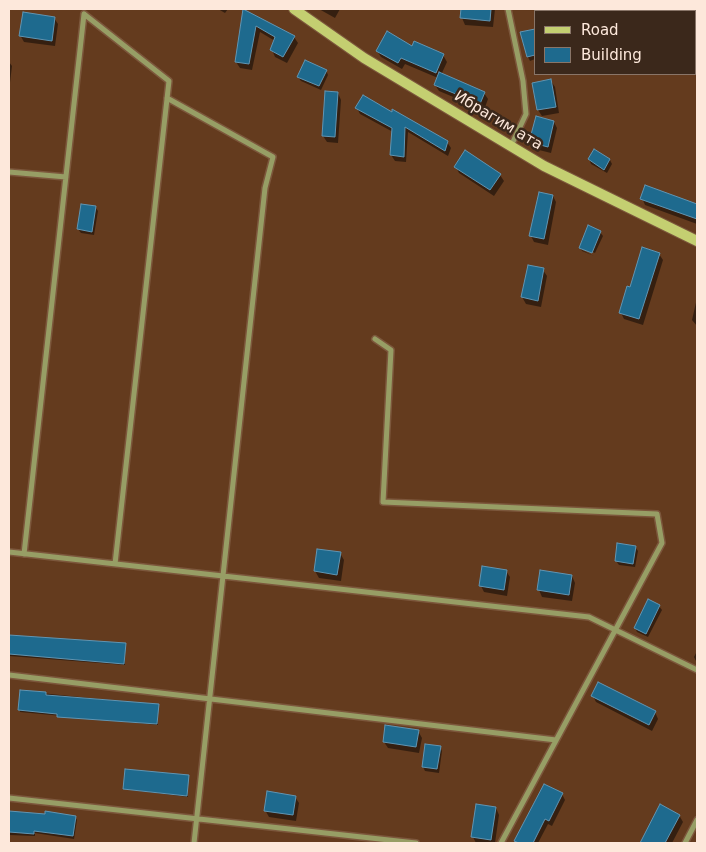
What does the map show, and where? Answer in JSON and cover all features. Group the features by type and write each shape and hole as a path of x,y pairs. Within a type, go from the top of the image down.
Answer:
{"street":[{"name":"Ибрагим ата","path":"294,9 364,58 544,166 697,241"},
{"path":"508,9 523,81 526,114 511,146"},
{"path":"24,554 84,14 169,80 115,564"},
{"path":"167,98 273,157 265,188 194,843"},
{"path":"9,172 66,176"},
{"path":"375,339 391,350 382,502 657,514 662,543 501,843"},
{"path":"9,552 589,618 697,670"},
{"path":"9,675 556,740"},
{"path":"9,798 416,843"},
{"path":"685,843 697,820"}],"building":[{"path":"243,9 295,36 283,57 270,50 275,37 256,26 249,64 235,62"},
{"path":"461,9 491,9 490,21 460,18"},
{"path":"23,12 55,17 52,41 19,36"},
{"path":"534,29 534,55 527,57 520,32"},
{"path":"387,31 412,46 414,41 444,54 436,73 401,58 398,63 376,51"},
{"path":"305,60 327,70 319,86 297,77"},
{"path":"439,72 485,92 480,104 434,85"},
{"path":"551,79 556,107 537,110 532,83"},
{"path":"325,91 338,92 335,137 322,136"},
{"path":"363,95 448,141 445,151 405,127 404,157 390,155 392,128 355,108"},
{"path":"536,116 554,121 548,147 529,142"},
{"path":"594,149 610,159 604,170 588,159"},
{"path":"465,150 501,174 490,190 454,167"},
{"path":"645,185 697,204 697,219 640,199"},
{"path":"539,192 553,195 544,239 529,236"},
{"path":"81,204 96,206 92,232 77,229"},
{"path":"588,225 601,231 592,253 579,248"},
{"path":"642,247 660,253 639,319 619,313 627,286 630,287"},
{"path":"528,265 544,268 538,301 521,297"},
{"path":"617,543 636,546 633,564 615,561"},
{"path":"317,549 341,552 337,575 314,571"},
{"path":"482,566 507,570 504,590 479,586"},
{"path":"540,570 572,575 569,595 537,590"},
{"path":"648,599 660,605 646,634 634,628"},
{"path":"9,635 126,643 124,664 9,654"},
{"path":"598,682 656,711 649,725 591,696"},
{"path":"20,690 46,692 46,695 159,704 157,724 57,717 57,714 18,710"},
{"path":"385,725 419,730 416,747 383,742"},
{"path":"425,744 441,746 437,769 422,767"},
{"path":"125,769 189,775 187,796 123,789"},
{"path":"544,784 563,793 549,821 545,819 533,843 514,841"},
{"path":"267,791 296,796 293,815 264,811"},
{"path":"476,804 496,807 491,840 471,837"},
{"path":"660,804 680,815 665,843 640,843"},
{"path":"9,811 45,814 45,811 76,816 73,836 34,831 34,834 9,832"}]}
